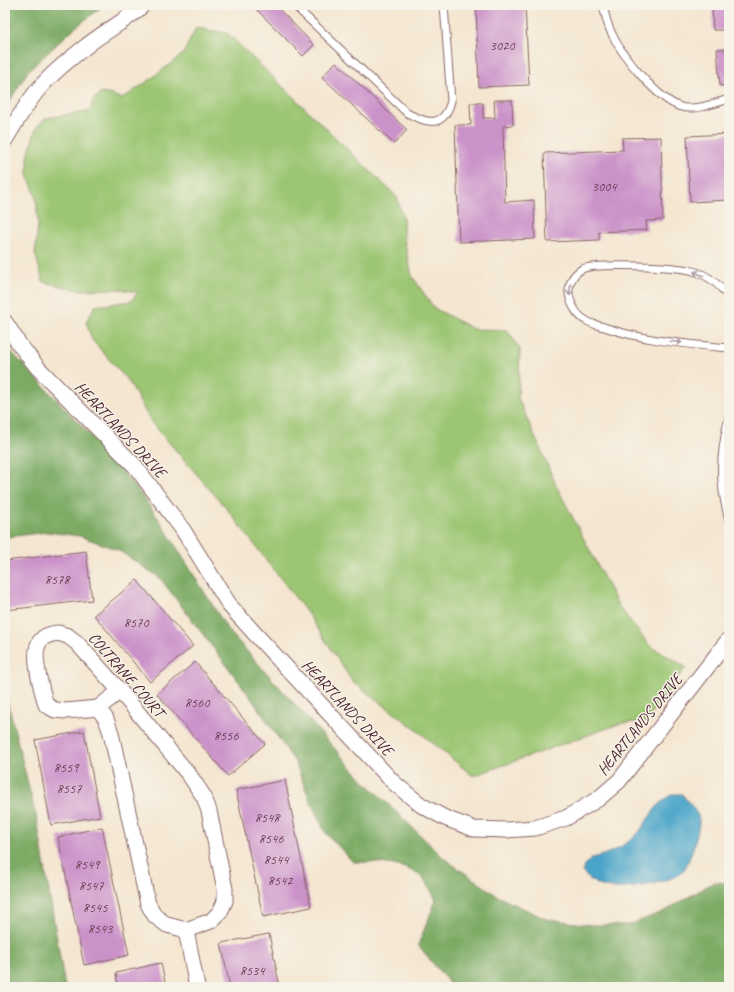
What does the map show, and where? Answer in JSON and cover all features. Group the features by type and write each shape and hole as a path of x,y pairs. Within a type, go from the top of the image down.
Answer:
{"street":[{"path":"5,140 16,120 37,91 59,69 84,47 130,17 143,5"},
{"name":"HEARTLANDS DRIVE","path":"5,322 19,344 38,368 135,466 183,530 230,606 394,783 421,805 445,818 474,829 506,830 535,828 566,818 598,799 618,781 641,754 729,639"},
{"name":"COLTRANE COURT","path":"98,708 66,711 55,710 46,705 36,656 36,649 40,641 48,635 58,633 68,636 77,643 120,691 190,776 204,797 209,811 225,889 225,901 220,912 211,921 186,930"},
{"path":"120,691 98,708 106,719 111,732 148,904 155,916 167,926 186,930 197,987"}],"lane":[{"path":"294,5 407,113 421,120 432,122 442,119 448,111 451,101 444,5"},
{"path":"603,5 612,35 623,52 656,92 681,107 700,107 729,99"},
{"path":"729,298 722,287 708,278 694,271 675,268 596,266 583,269 573,276 569,288 570,302 577,313 587,322 616,331 664,341 729,348"},
{"path":"729,416 722,454 721,479 724,503 729,520"}],"green space":[{"path":"5,5 104,5 71,31 28,71 5,109"},
{"path":"196,28 227,33 397,197 403,218 404,239 412,276 434,308 473,329 507,330 520,349 518,398 557,487 619,607 650,646 686,667 645,722 622,723 473,776 418,731 352,681 308,614 227,509 151,422 129,382 92,340 86,322 95,306 131,301 138,292 118,289 79,290 43,282 35,253 38,223 36,197 28,176 28,156 36,128 46,118 90,111 93,100 101,93 113,95 122,99 183,54"},
{"path":"5,345 92,437 139,491 162,524 228,630 362,779 445,859 499,897 546,919 591,925 629,925 665,911 714,882 729,883 729,987 413,987 450,984 418,945 436,900 427,883 416,873 399,866 371,862 353,862 325,832 295,762 246,691 160,578 118,550 80,536 47,532 8,537 5,540"},
{"path":"5,691 37,820 65,987 5,987"}],"water":[{"path":"672,794 682,794 694,810 699,820 694,847 688,863 682,872 667,880 645,886 613,888 598,885 582,872 587,863 592,859 614,850 635,837 657,807"}],"building":[{"path":"252,5 275,5 314,45 303,56"},
{"path":"476,5 525,5 529,85 479,87"},
{"path":"712,5 729,5 729,30 713,30"},
{"path":"717,49 729,49 729,85 720,86"},
{"path":"336,62 407,130 394,144 322,77"},
{"path":"494,100 512,100 513,125 503,126 505,202 534,200 535,239 459,242 455,125 471,125 470,103 483,103 483,118 495,118"},
{"path":"729,134 729,200 690,202 687,136"},
{"path":"661,137 663,220 646,221 647,230 599,232 599,240 547,242 544,153 623,150 622,138"},
{"path":"86,551 92,600 6,610 5,561"},
{"path":"137,580 193,646 150,682 94,615"},
{"path":"195,662 265,744 228,776 157,694"},
{"path":"84,731 100,816 51,825 35,740"},
{"path":"285,780 311,907 263,917 236,790"},
{"path":"102,827 129,955 84,965 58,837"},
{"path":"269,934 280,987 230,987 221,943"},
{"path":"161,963 166,987 118,987 116,973"}]}
